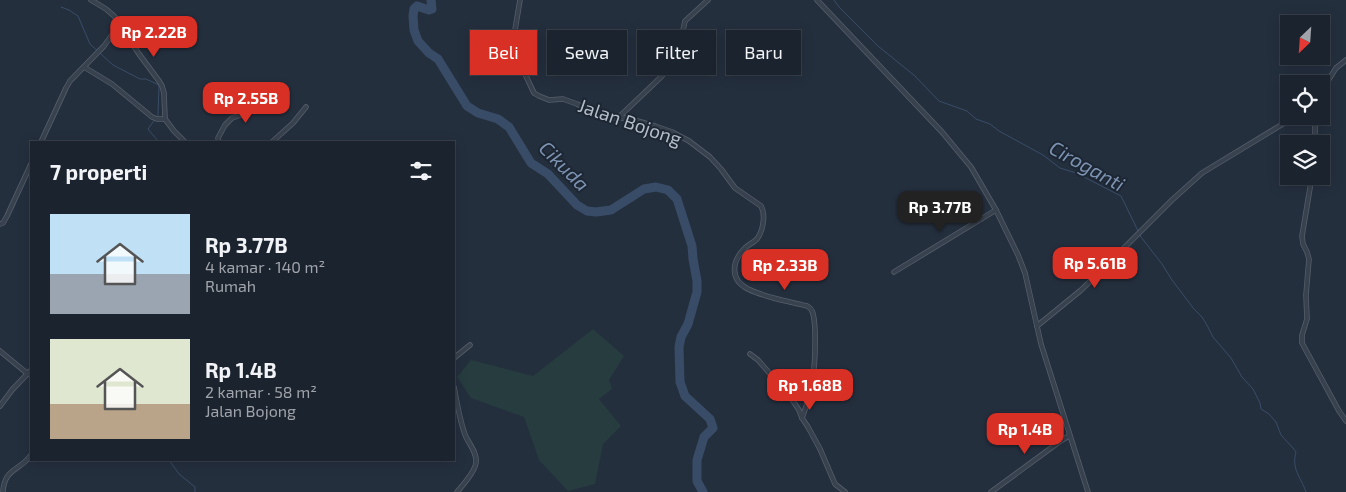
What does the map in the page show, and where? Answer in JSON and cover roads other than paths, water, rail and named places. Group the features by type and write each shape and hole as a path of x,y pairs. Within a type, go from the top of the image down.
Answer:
{"street":[{"path":"91,0 106,9 120,24 139,54 150,67 162,86 165,120 184,141"},
{"name":"Jalan Bojong","path":"520,0 515,30 520,57 534,93 549,100 563,98 609,118 627,118 655,126 689,141 715,162 735,188 761,206 763,210 761,232 737,259 734,272 738,282 746,289 812,309 816,336 814,375 802,418"},
{"path":"619,118 671,65 680,44 684,21 708,0"},
{"path":"817,0 942,132 971,167 996,210 1023,268 1041,344 1088,492"},
{"path":"41,141 66,88 104,46 120,24"},
{"path":"1330,78 1336,68 1346,60"},
{"path":"84,67 112,84 155,118 165,120"},
{"path":"218,141 225,125 234,117 243,114 240,105"},
{"path":"273,141 293,123 306,106"},
{"path":"1037,326 1080,290 1202,172 1281,125"},
{"path":"0,224 8,216 30,166"},
{"path":"1310,185 1302,236 1309,259 1306,295 1307,319 1301,339 1325,387 1346,421"},
{"path":"894,272 996,210"},
{"path":"455,357 470,346"},
{"path":"0,351 30,372 12,390 0,406"},
{"path":"750,354 758,360 791,398 820,449 835,484 845,492"},
{"path":"455,391 465,433 472,447 476,462 463,486 457,492"},
{"path":"991,492 1070,436"},
{"path":"3,492 3,484 7,476 30,456"}],"waterway":[{"name":"Cikuda","path":"431,0 432,9 429,10 417,6 414,9 414,30 418,41 429,53 438,59 467,106 478,113 498,119 509,127 531,163 548,174 577,205 587,211 611,210 644,189 656,187 668,190 677,199 692,246 697,281 697,292 679,347 680,382 685,396 710,419 713,428 704,437 697,460 697,481 703,492"},
{"name":"Ciroganti","path":"834,0 878,46 915,76 939,101 967,111 976,119 990,124 1043,155 1060,168 1076,173 1121,196 1141,237 1194,309 1202,317 1213,337 1231,358 1242,377 1253,389 1261,409 1276,422 1281,435 1296,452 1296,468 1306,492"},
{"path":"61,7 78,16 90,44 113,65 140,79 146,79 159,85 158,115 148,129 158,141"},
{"path":"170,461 179,474 195,487 195,492"}]}
